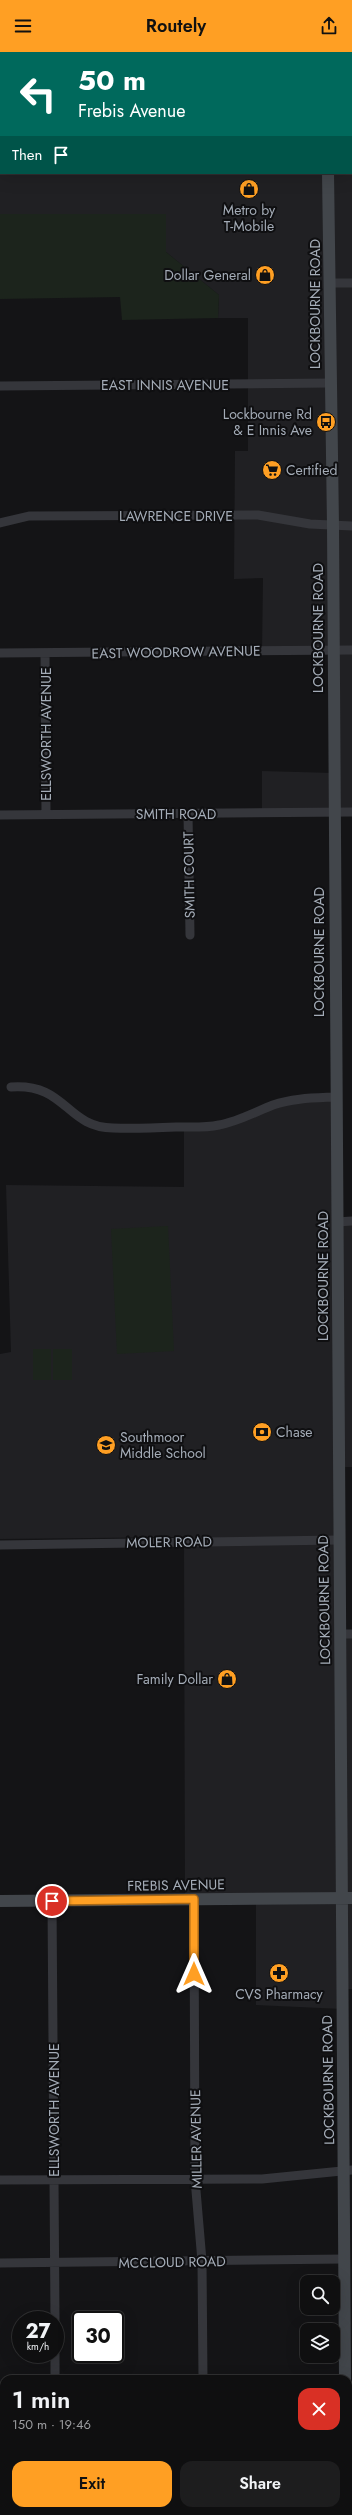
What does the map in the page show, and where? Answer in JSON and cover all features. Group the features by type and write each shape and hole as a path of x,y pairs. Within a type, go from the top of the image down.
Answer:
{"main road":[{"name":"LOCKBOURNE ROAD","path":"328,174 331,283 333,526 335,1097 339,1540 346,1634 348,2170 344,2259 345,2375"},
{"name":"FREBIS AVENUE","path":"0,1901 347,1898"}],"street":[{"path":"331,283 352,283"},
{"name":"EAST INNIS AVENUE","path":"0,386 331,384"},
{"name":"LAWRENCE DRIVE","path":"0,523 29,516 258,516 333,526 352,526"},
{"name":"EAST WOODROW AVENUE","path":"0,653 352,650"},
{"name":"ELLSWORTH AVENUE","path":"45,653 46,814"},
{"name":"SMITH ROAD","path":"0,815 352,812"},
{"name":"SMITH COURT","path":"188,814 190,935"},
{"path":"10,1087 24,1086 43,1090 58,1099 84,1122 111,1128 208,1127 235,1120 274,1105 300,1098 335,1097"},
{"path":"337,1222 352,1222"},
{"name":"MOLER ROAD","path":"0,1545 339,1540"},
{"name":"MILLER AVENUE","path":"194,1899 195,2179 202,2261 203,2375"},
{"name":"ELLSWORTH AVENUE","path":"52,1901 55,2311"},
{"path":"0,2180 288,2178 348,2170"},
{"name":"MCCLOUD ROAD","path":"0,2263 344,2259"},
{"path":"55,2363 55,2375"}],"shaded area":[{"path":"0,174 352,174 352,812 262,812 262,771 333,773 333,652 262,652 263,578 234,579 235,451 248,451 248,318 218,318 219,295 166,252 166,214 0,214"},
{"path":"0,214 166,214 166,252 219,295 218,318 122,320 120,297 0,299"},
{"path":"337,1098 338,1220 352,1221 352,1467 339,1467 339,1634 352,1634 352,1989 342,1989 342,2009 256,2005 256,1902 185,1903 184,1537 0,1539 0,1354 11,1352 6,1185 184,1187 184,1129 219,1127 298,1099"},
{"path":"168,1226 174,1351 117,1354 111,1229"},
{"path":"33,1349 51,1349 51,1380 33,1380"},
{"path":"53,1349 72,1349 72,1380 53,1380"}],"place":[{"name":"Metro by T-Mobile","path":"249,189"},
{"name":"Dollar General","path":"265,275"},
{"name":"Lockbourne Rd & E Innis Ave","path":"326,422"},
{"name":"Certified","path":"272,470"},
{"name":"Chase","path":"262,1432"},
{"name":"Southmoor Middle School","path":"106,1445"},
{"name":"Family Dollar","path":"227,1679"},
{"name":"CVS Pharmacy","path":"279,1973"}],"route":[{"path":"52,1901 194,1899 194,1974"}]}
